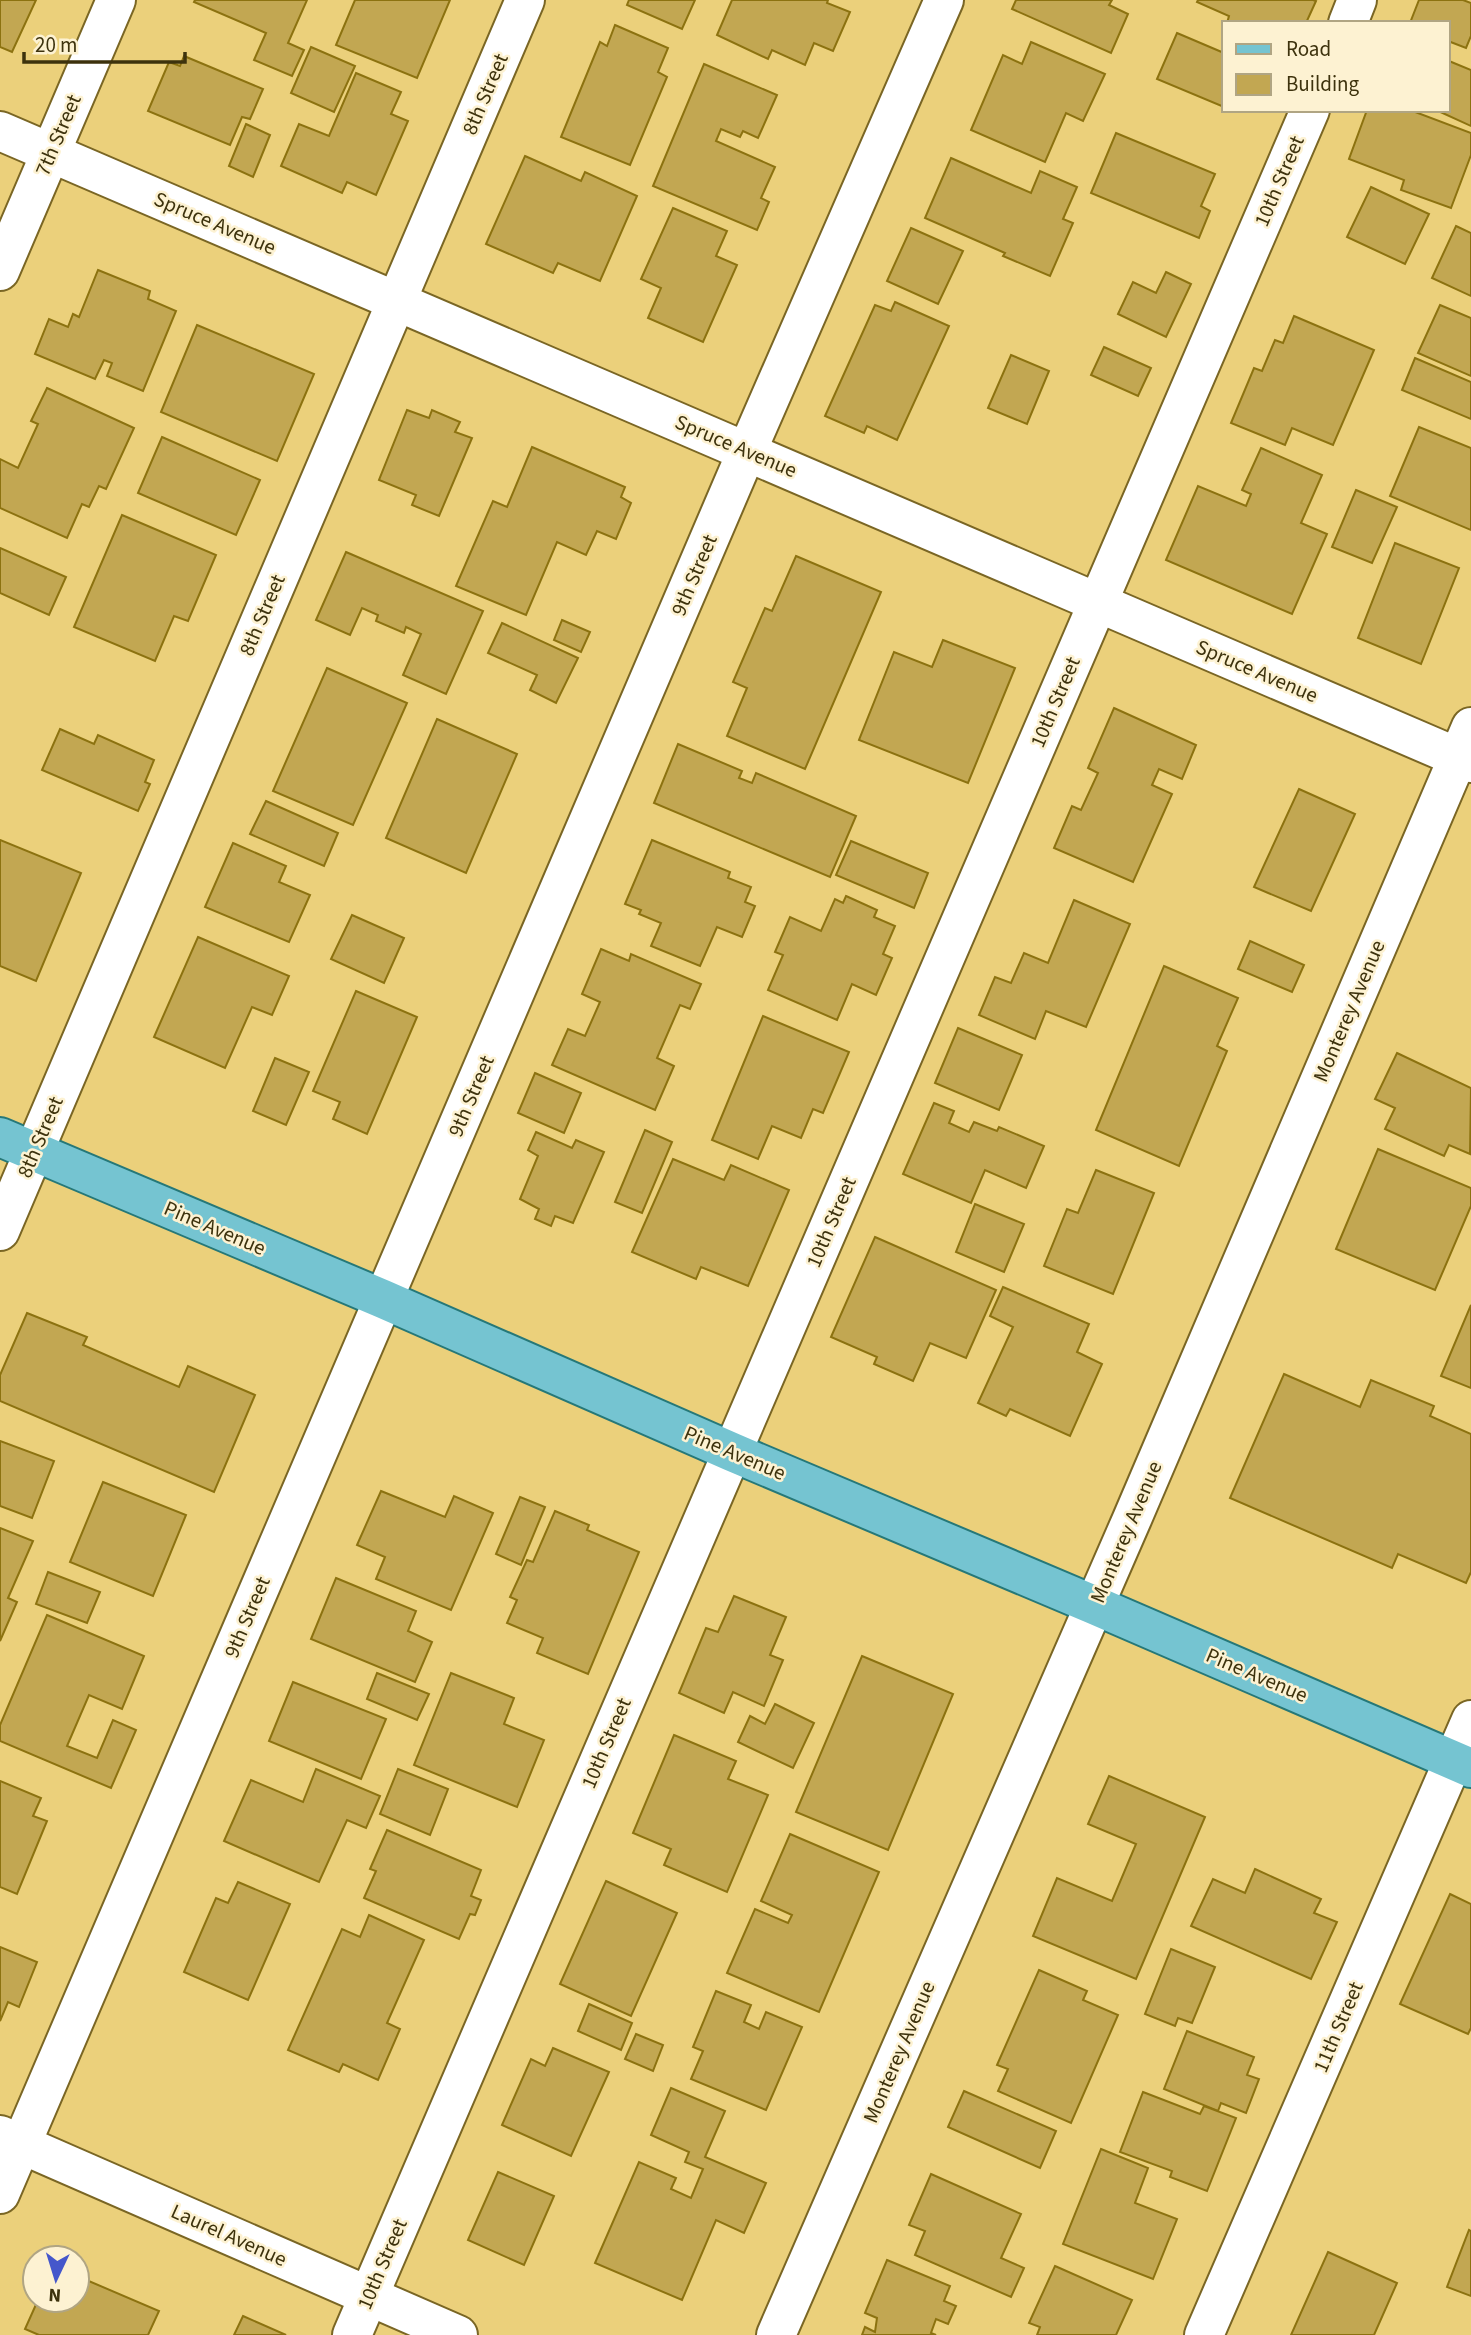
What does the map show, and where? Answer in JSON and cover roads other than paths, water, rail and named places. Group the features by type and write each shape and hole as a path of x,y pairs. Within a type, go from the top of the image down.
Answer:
{"main road":[{"name":"Pine Avenue","path":"17,1144 1462,1764"}],"street":[{"name":"7th Street","path":"0,271 116,0"},
{"name":"8th Street","path":"0,1231 17,1144 396,301 525,0"},
{"name":"9th Street","path":"0,2193 11,2139 383,1299 944,0"},
{"path":"1349,21 1357,0"},
{"name":"10th Street","path":"352,2335 1309,112"},
{"name":"Spruce Avenue","path":"0,131 1097,602 1467,749"},
{"name":"Monterey Avenue","path":"776,2335 1467,749"},
{"name":"11th Street","path":"1204,2335 1462,1764 1471,1720"},
{"name":"Laurel Avenue","path":"11,2139 458,2335"}]}
